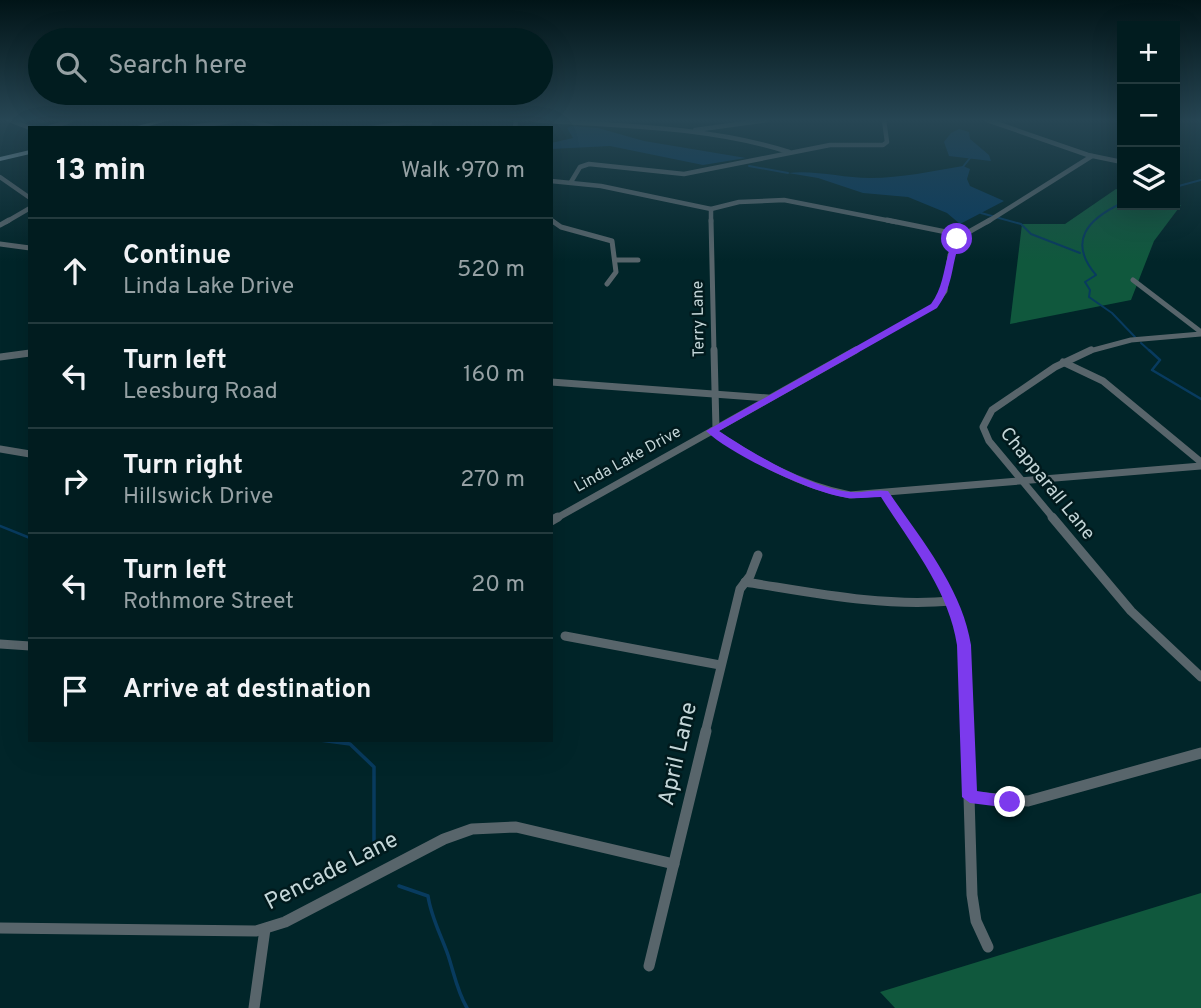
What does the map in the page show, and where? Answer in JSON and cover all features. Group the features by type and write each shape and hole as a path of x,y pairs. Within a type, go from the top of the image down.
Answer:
{"street":[{"path":"571,182 578,169 582,167"},
{"path":"617,167 681,174 715,167"},
{"path":"553,181 571,182 711,209 723,205 783,200 961,235 1002,214 1075,167"},
{"path":"0,177 28,197"},
{"path":"0,225 28,209"},
{"name":"Terry Lane","path":"711,209 714,430"},
{"path":"553,221 561,227 611,240 615,246 615,276 607,284"},
{"name":"Linda Lake Drive","path":"553,520 934,306 945,291 950,255 961,235"},
{"path":"0,244 28,248"},
{"path":"616,260 638,260"},
{"path":"1133,279 1201,333"},
{"name":"Chapparall Lane","path":"1201,333 1135,341 1094,350 1063,362 992,410 983,427 989,441 1131,611 1201,677"},
{"path":"0,357 28,353"},
{"path":"1063,362 1102,381 1201,464"},
{"path":"553,382 769,399"},
{"path":"714,430 733,446 815,487 850,495 1201,464"},
{"path":"0,449 28,454"},
{"path":"884,493 952,601 961,624 964,645 972,895 976,921 988,947"},
{"name":"April Lane","path":"649,966 720,665 744,582 750,576 758,555"},
{"path":"744,582 869,602 914,604 952,601"},
{"path":"565,636 720,665"},
{"path":"0,643 28,646"},
{"path":"970,797 1028,801 1201,753"},
{"name":"Pencade Lane","path":"0,928 247,932 265,929 285,922 444,839 472,829 516,827 674,864"},
{"path":"254,1008 265,929"}],"green space":[{"path":"1116,189 1117,210 1177,210 1154,241 1131,300 1010,324 1022,224 1065,224"},
{"path":"1201,893 1201,1008 895,1008 880,992"}],"water":[{"path":"965,167 970,169 967,179 970,186 1004,201 960,224 947,213 908,197 863,193 818,178 788,173 860,178"}],"waterway":[{"path":"755,167 788,173"},
{"path":"1180,186 1201,180"},
{"path":"1117,206 1100,216 1085,232 1083,252 1096,275 1085,282 1090,290 1089,297 1112,313 1135,337"},
{"path":"981,213 1021,224 1031,234 1080,253"},
{"path":"1141,343 1151,352"},
{"path":"1149,350 1160,360 1152,370 1201,399"},
{"path":"0,526 28,537"},
{"path":"335,742 350,744 374,767 374,857"},
{"path":"399,886 428,896 458,989 467,1008"}],"route":[{"path":"957,239 950,255 945,291 934,306 712,431 733,446 815,487 850,495 884,493 944,587 961,624 970,797 1010,802"}]}
